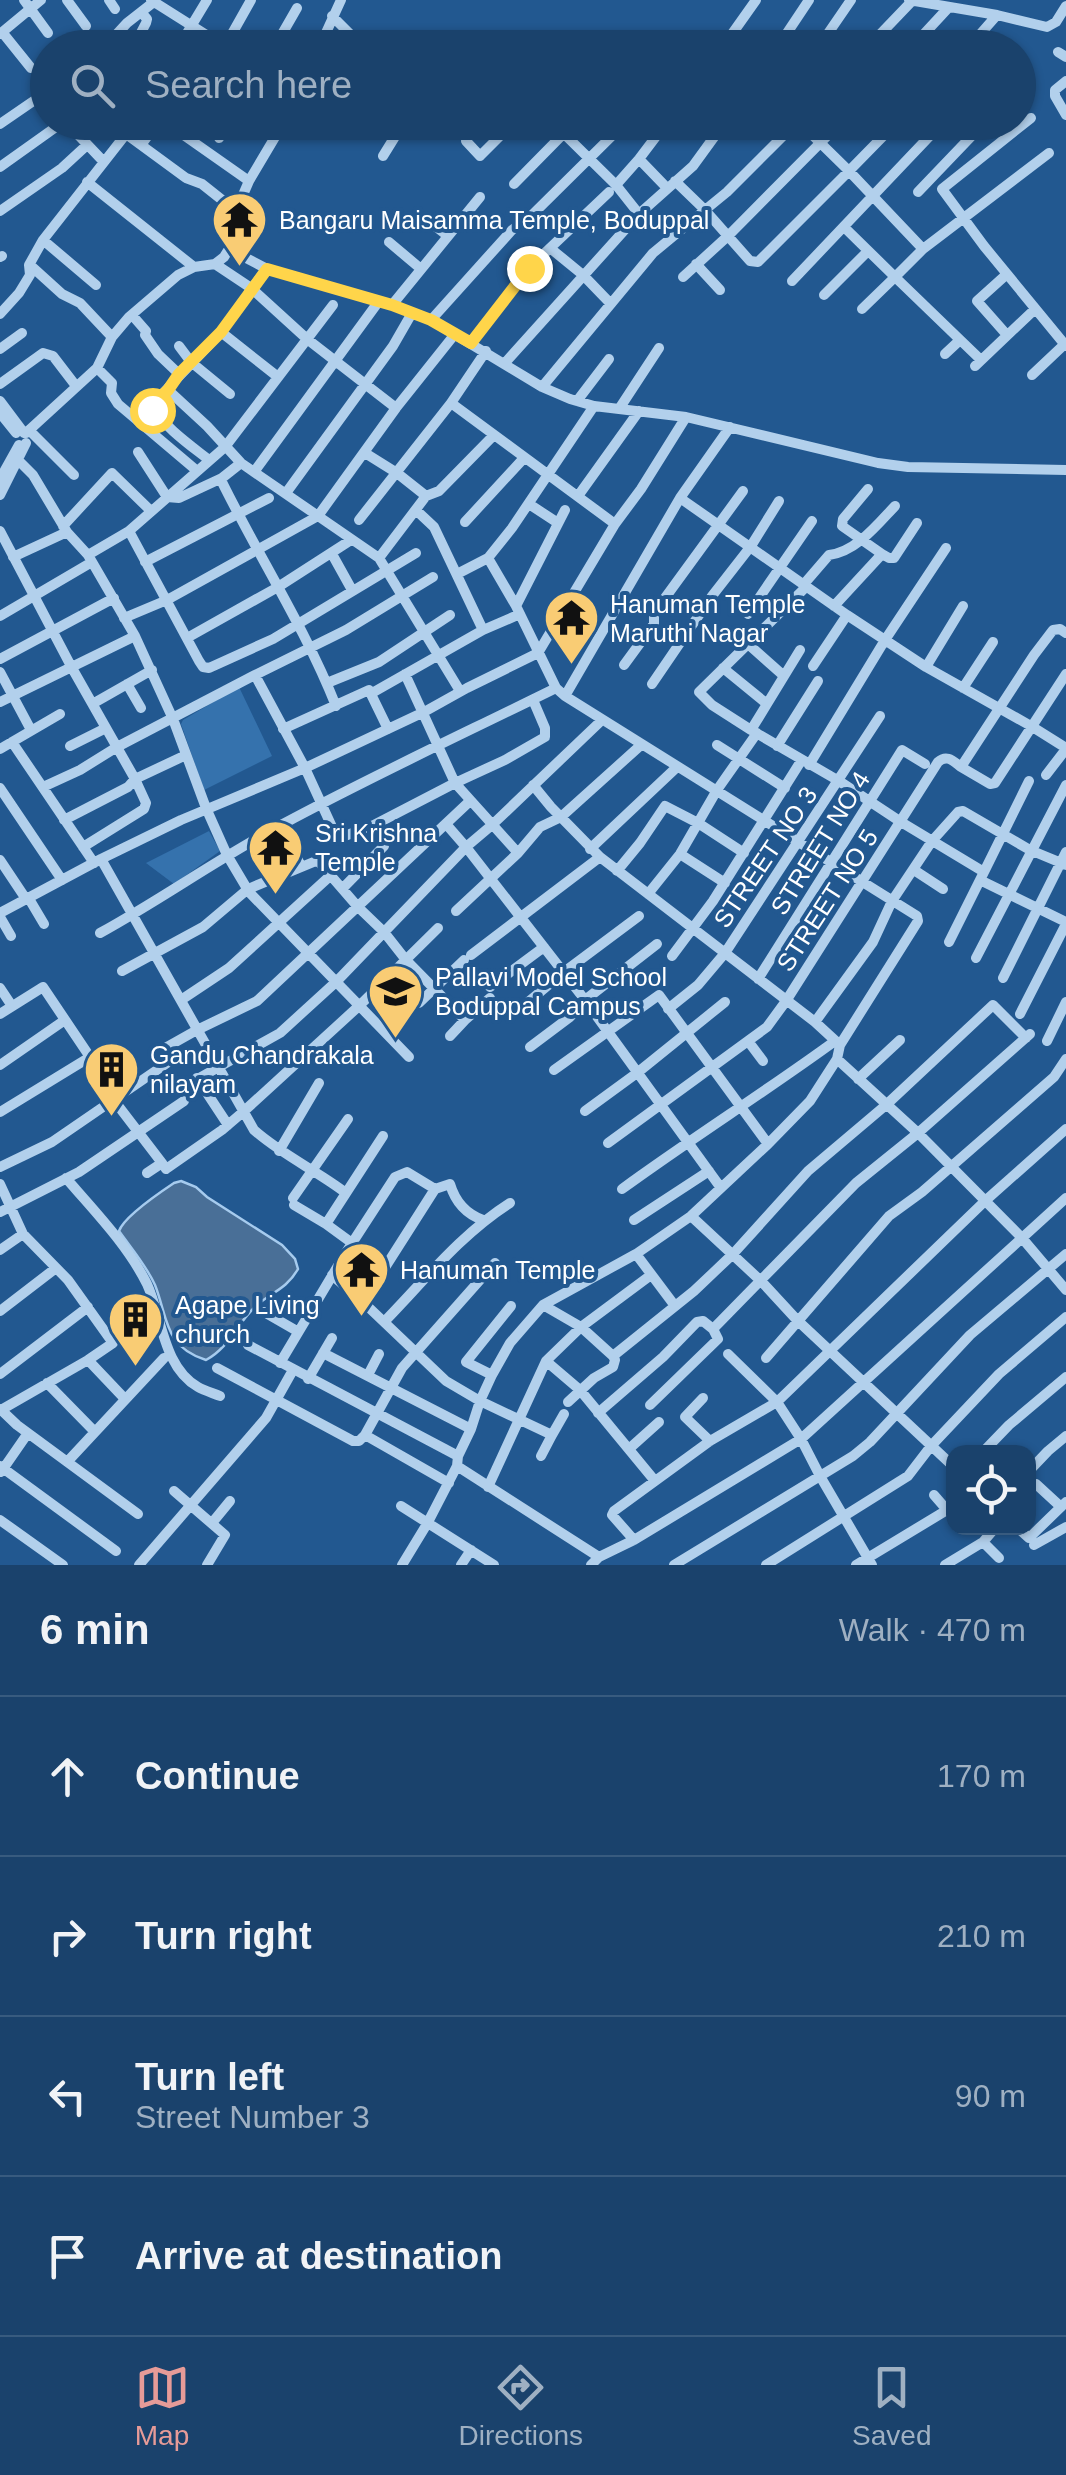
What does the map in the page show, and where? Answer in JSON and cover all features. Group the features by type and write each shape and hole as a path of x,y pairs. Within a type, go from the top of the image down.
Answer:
{"street":[{"path":"30,67 1,31 28,3 41,0"},
{"path":"67,0 86,26"},
{"path":"189,30 208,0"},
{"path":"234,30 251,0"},
{"path":"326,30 341,0"},
{"path":"735,30 756,0"},
{"path":"789,30 809,0"},
{"path":"830,30 851,0"},
{"path":"883,30 910,0 1047,27 1056,22 1066,6"},
{"path":"123,30 154,1 198,30"},
{"path":"28,3 46,30"},
{"path":"928,30 949,7"},
{"path":"285,30 298,8"},
{"path":"141,30 147,19 142,12"},
{"path":"984,30 998,15"},
{"path":"332,16 346,30"},
{"path":"1066,81 1055,90 1066,115"},
{"path":"0,124 30,104"},
{"path":"0,167 39,140"},
{"path":"82,140 104,160"},
{"path":"0,314 30,275 29,265 43,240 121,140"},
{"path":"134,140 236,211"},
{"path":"141,145 146,140"},
{"path":"188,140 248,181"},
{"path":"0,479 24,436 97,368 112,337 132,315 178,275 194,267 216,264 228,250 236,211 248,181 273,140"},
{"path":"383,156 393,140"},
{"path":"466,140 480,156 493,140"},
{"path":"514,184 558,140"},
{"path":"570,140 639,214"},
{"path":"431,320 512,230 532,216 607,140"},
{"path":"471,343 529,268 612,188 654,140"},
{"path":"504,364 639,214 694,166 712,140"},
{"path":"542,387 653,254 727,192 780,140"},
{"path":"817,140 922,249"},
{"path":"683,277 825,140"},
{"path":"640,159 705,210 750,262 758,262 879,140"},
{"path":"792,281 926,140"},
{"path":"918,192 968,140"},
{"path":"1002,140 942,188 1034,309 1066,344 1032,375"},
{"path":"0,211 62,168 87,145"},
{"path":"862,309 922,249 1049,153"},
{"path":"87,182 194,267"},
{"path":"392,305 480,197"},
{"path":"426,219 448,236"},
{"path":"844,227 960,340 978,363 1034,309"},
{"path":"43,240 96,285"},
{"path":"389,242 422,269"},
{"path":"550,248 610,303"},
{"path":"228,250 267,269 431,320 542,387 594,406 686,418 878,464 1066,470"},
{"path":"824,296 868,251"},
{"path":"216,264 396,408"},
{"path":"696,264 720,290"},
{"path":"29,265 62,294 80,303 112,337"},
{"path":"209,460 152,410 154,403 221,332 267,269"},
{"path":"1007,274 977,301 1007,335"},
{"path":"254,472 379,301"},
{"path":"0,616 34,597 129,530 225,448 332,305"},
{"path":"286,494 393,346 412,313"},
{"path":"132,315 158,354 179,374"},
{"path":"221,332 278,377"},
{"path":"0,348 22,333"},
{"path":"124,618 167,600 318,516 455,334"},
{"path":"946,354 960,340"},
{"path":"178,346 230,394"},
{"path":"620,409 659,348"},
{"path":"359,520 486,352"},
{"path":"0,384 43,353 53,356 76,386"},
{"path":"577,401 609,359"},
{"path":"97,368 112,382 111,393 118,404 196,470"},
{"path":"168,390 240,463 379,558 460,692"},
{"path":"0,401 24,436 18,460 0,495"},
{"path":"450,403 616,524"},
{"path":"457,574 488,558 594,406"},
{"path":"578,496 639,410"},
{"path":"0,413 74,474"},
{"path":"11,936 0,915 27,898 206,808 424,712 538,653 686,418"},
{"path":"100,933 280,825 533,700 561,692 680,498 730,428"},
{"path":"379,558 426,496 439,490 493,436"},
{"path":"138,452 167,497"},
{"path":"364,453 426,496"},
{"path":"465,522 524,458"},
{"path":"18,460 33,475 65,529 90,558 135,636 173,718 227,855 248,888 409,1057"},
{"path":"167,497 179,498 222,478 240,463"},
{"path":"13,557 65,529 112,473 152,511"},
{"path":"222,478 336,706"},
{"path":"868,488 842,522 860,541 894,558 917,523"},
{"path":"624,665 654,624 654,613 744,491"},
{"path":"145,562 269,498"},
{"path":"680,498 885,640 1066,748 1046,776"},
{"path":"652,684 780,501"},
{"path":"529,504 558,524"},
{"path":"895,506 860,541 842,554 829,555 806,585 699,692 754,731 932,841 1007,895 1066,923 1020,1014"},
{"path":"416,510 434,527 483,630"},
{"path":"372,693 518,610 565,510"},
{"path":"748,614 812,520"},
{"path":"129,530 198,661 208,668 272,639 416,552"},
{"path":"0,531 146,803 144,809 82,847"},
{"path":"186,638 278,587 351,540"},
{"path":"672,956 713,901 946,548"},
{"path":"332,554 352,590"},
{"path":"834,606 882,554"},
{"path":"488,558 561,692 917,916 918,921 838,1043 622,1189"},
{"path":"43,787 346,630 433,577"},
{"path":"0,659 114,598"},
{"path":"926,666 964,606"},
{"path":"327,683 378,662 450,615"},
{"path":"813,666 847,615"},
{"path":"1066,633 1060,628 1053,630 962,767 990,784 995,783 1066,674"},
{"path":"0,702 135,636"},
{"path":"963,688 993,642"},
{"path":"748,644 784,676"},
{"path":"648,894 680,854 800,650"},
{"path":"723,668 768,704"},
{"path":"94,703 152,670"},
{"path":"0,672 31,730"},
{"path":"255,674 304,768 333,829 334,840 374,825 545,737 533,700"},
{"path":"405,674 455,783 518,853"},
{"path":"778,746 818,681"},
{"path":"128,684 141,708"},
{"path":"284,729 370,690 388,729"},
{"path":"0,749 60,714"},
{"name":"STREET NO 3","path":"668,1009 698,985 725,954 880,716"},
{"path":"183,1087 280,1033 337,981 466,846 602,720"},
{"path":"70,746 106,728"},
{"path":"12,742 132,915 254,1130 346,1194"},
{"path":"456,911 540,828 561,817 641,745"},
{"path":"717,745 785,788"},
{"name":"STREET NO 4","path":"758,980 902,750 925,764"},
{"path":"64,820 186,755"},
{"name":"STREET NO 5","path":"608,1143 767,1027 938,762 948,758 962,767"},
{"path":"418,1003 595,853 677,767"},
{"path":"950,942 1029,781"},
{"path":"533,785 595,853 838,1043"},
{"path":"976,958 1066,785"},
{"path":"0,788 62,880"},
{"path":"165,1048 256,1001 470,801"},
{"path":"618,871 665,806 744,854"},
{"path":"815,1022 873,942 892,902 932,841 958,812 964,811 1030,850 1064,859 1002,978"},
{"path":"446,824 564,972 722,1188"},
{"path":"280,825 301,866"},
{"path":"343,888 384,846"},
{"path":"680,854 725,883"},
{"path":"122,970 203,927 248,888 313,861 319,862 406,960 466,1020"},
{"path":"1,864 44,924"},
{"path":"914,870 942,889"},
{"path":"181,1000 229,968 330,876"},
{"path":"515,1013 639,916"},
{"path":"0,1014 43,987 114,1099 166,1169 228,1125 438,928"},
{"path":"530,1047 658,944"},
{"path":"450,1036 490,993 544,947"},
{"path":"1054,948 1066,956"},
{"path":"0,988 12,1006"},
{"path":"554,1070 659,995 768,1144"},
{"path":"613,1356 734,1254 808,1171 886,1105 997,1000 1029,1036 856,1183 713,1329"},
{"path":"585,1111 725,1002"},
{"path":"1047,1041 1066,1002"},
{"path":"0,1064 65,1020"},
{"path":"858,1079 900,1040"},
{"path":"748,1041 764,1061"},
{"path":"402,1565 449,1484 480,1401 510,1343 543,1305 636,1254 691,1216 722,1188 810,1101 837,1059 838,1043"},
{"path":"0,1112 90,1057"},
{"path":"837,1059 918,1133 1022,1238 1066,1290"},
{"path":"766,1358 889,1216 1054,1078 1066,1059"},
{"path":"0,1167 52,1142 170,1061"},
{"path":"197,1078 228,1125"},
{"path":"279,1151 319,1083"},
{"path":"0,1212 79,1172 184,1101"},
{"path":"348,1119 293,1202 352,1243"},
{"path":"634,1540 612,1515 618,1508 710,1440 777,1402 985,1201 1066,1129"},
{"path":"326,1224 383,1136"},
{"path":"147,1173 162,1163"},
{"path":"634,1220 709,1171"},
{"path":"280,1363 398,1174 407,1172 435,1189"},
{"path":"66,1178 118,1238 146,1284 178,1368 197,1386 220,1396"},
{"path":"0,1184 24,1234 113,1340"},
{"path":"363,1302 435,1189 450,1184 454,1198 483,1220"},
{"path":"248,1346 457,1461 594,1563 801,1439 1066,1198"},
{"path":"384,1322 483,1220 510,1203"},
{"path":"691,1216 946,1460"},
{"path":"0,1250 24,1234"},
{"path":"636,1254 675,1306"},
{"path":"674,1565 853,1456 970,1335 1066,1254"},
{"path":"217,1368 359,1441 402,1368 495,1263"},
{"path":"0,1311 56,1268"},
{"path":"332,1275 446,1381 552,1435"},
{"path":"488,1487 546,1361 581,1327 651,1275"},
{"path":"541,1456 566,1408 580,1390 613,1367 615,1360 581,1327 543,1305"},
{"path":"446,1381 512,1306"},
{"path":"0,1374 88,1307"},
{"path":"264,1312 298,1332"},
{"path":"138,1514 0,1409 88,1360 143,1316"},
{"path":"766,1565 908,1476 931,1446 1000,1374 1066,1317"},
{"path":"598,1412 663,1357 697,1322 704,1321 718,1336 716,1341 650,1406"},
{"path":"308,1379 332,1338"},
{"path":"324,1353 471,1429"},
{"path":"368,1375 379,1354"},
{"path":"728,1354 777,1402 869,1561"},
{"path":"68,1461 164,1358"},
{"path":"88,1360 125,1399"},
{"path":"546,1361 580,1390 655,1481"},
{"path":"466,1362 492,1376"},
{"path":"139,1565 266,1418 293,1370"},
{"path":"990,1445 1066,1378"},
{"path":"46,1384 94,1432"},
{"path":"703,1398 682,1414 710,1440"},
{"path":"630,1448 660,1422"},
{"path":"28,1432 1,1469 116,1551"},
{"path":"365,1434 449,1484"},
{"path":"1036,1471 1048,1452 1066,1436"},
{"path":"1036,1485 1063,1504 1036,1531"},
{"path":"174,1491 223,1532 224,1538 210,1564"},
{"path":"934,1494 946,1508"},
{"path":"212,1523 230,1501"},
{"path":"400,1506 494,1565"},
{"path":"856,1565 946,1514"},
{"path":"0,1520 63,1565"},
{"path":"1034,1545 1066,1527"},
{"path":"945,1565 989,1535"},
{"path":"983,1542 999,1558"},
{"path":"460,1565 471,1550"}],"shaded area":[{"path":"239,687 272,756 204,790 181,724"},
{"path":"209,831 220,851 174,884 146,863"},
{"path":"181,1181 282,1245 295,1259 298,1269 256,1306 222,1348 206,1360 175,1339 155,1285 119,1231 143,1206"}],"place":[{"name":"Bangaru Maisamma Temple, Boduppal","path":"240,269"},
{"name":"Hanuman Temple Maruthi Nagar","path":"571,667"},
{"name":"Sri Krishna Temple","path":"276,896"},
{"name":"Pallavi Model School Boduppal Campus","path":"396,1040"},
{"name":"Gandu Chandrakala nilayam","path":"111,1118"},
{"name":"Hanuman Temple","path":"361,1319"},
{"name":"Agape Living church","path":"136,1368"}],"route":[{"path":"152,410 179,374 221,332 267,269 392,305 431,320 471,343 529,268"}]}
